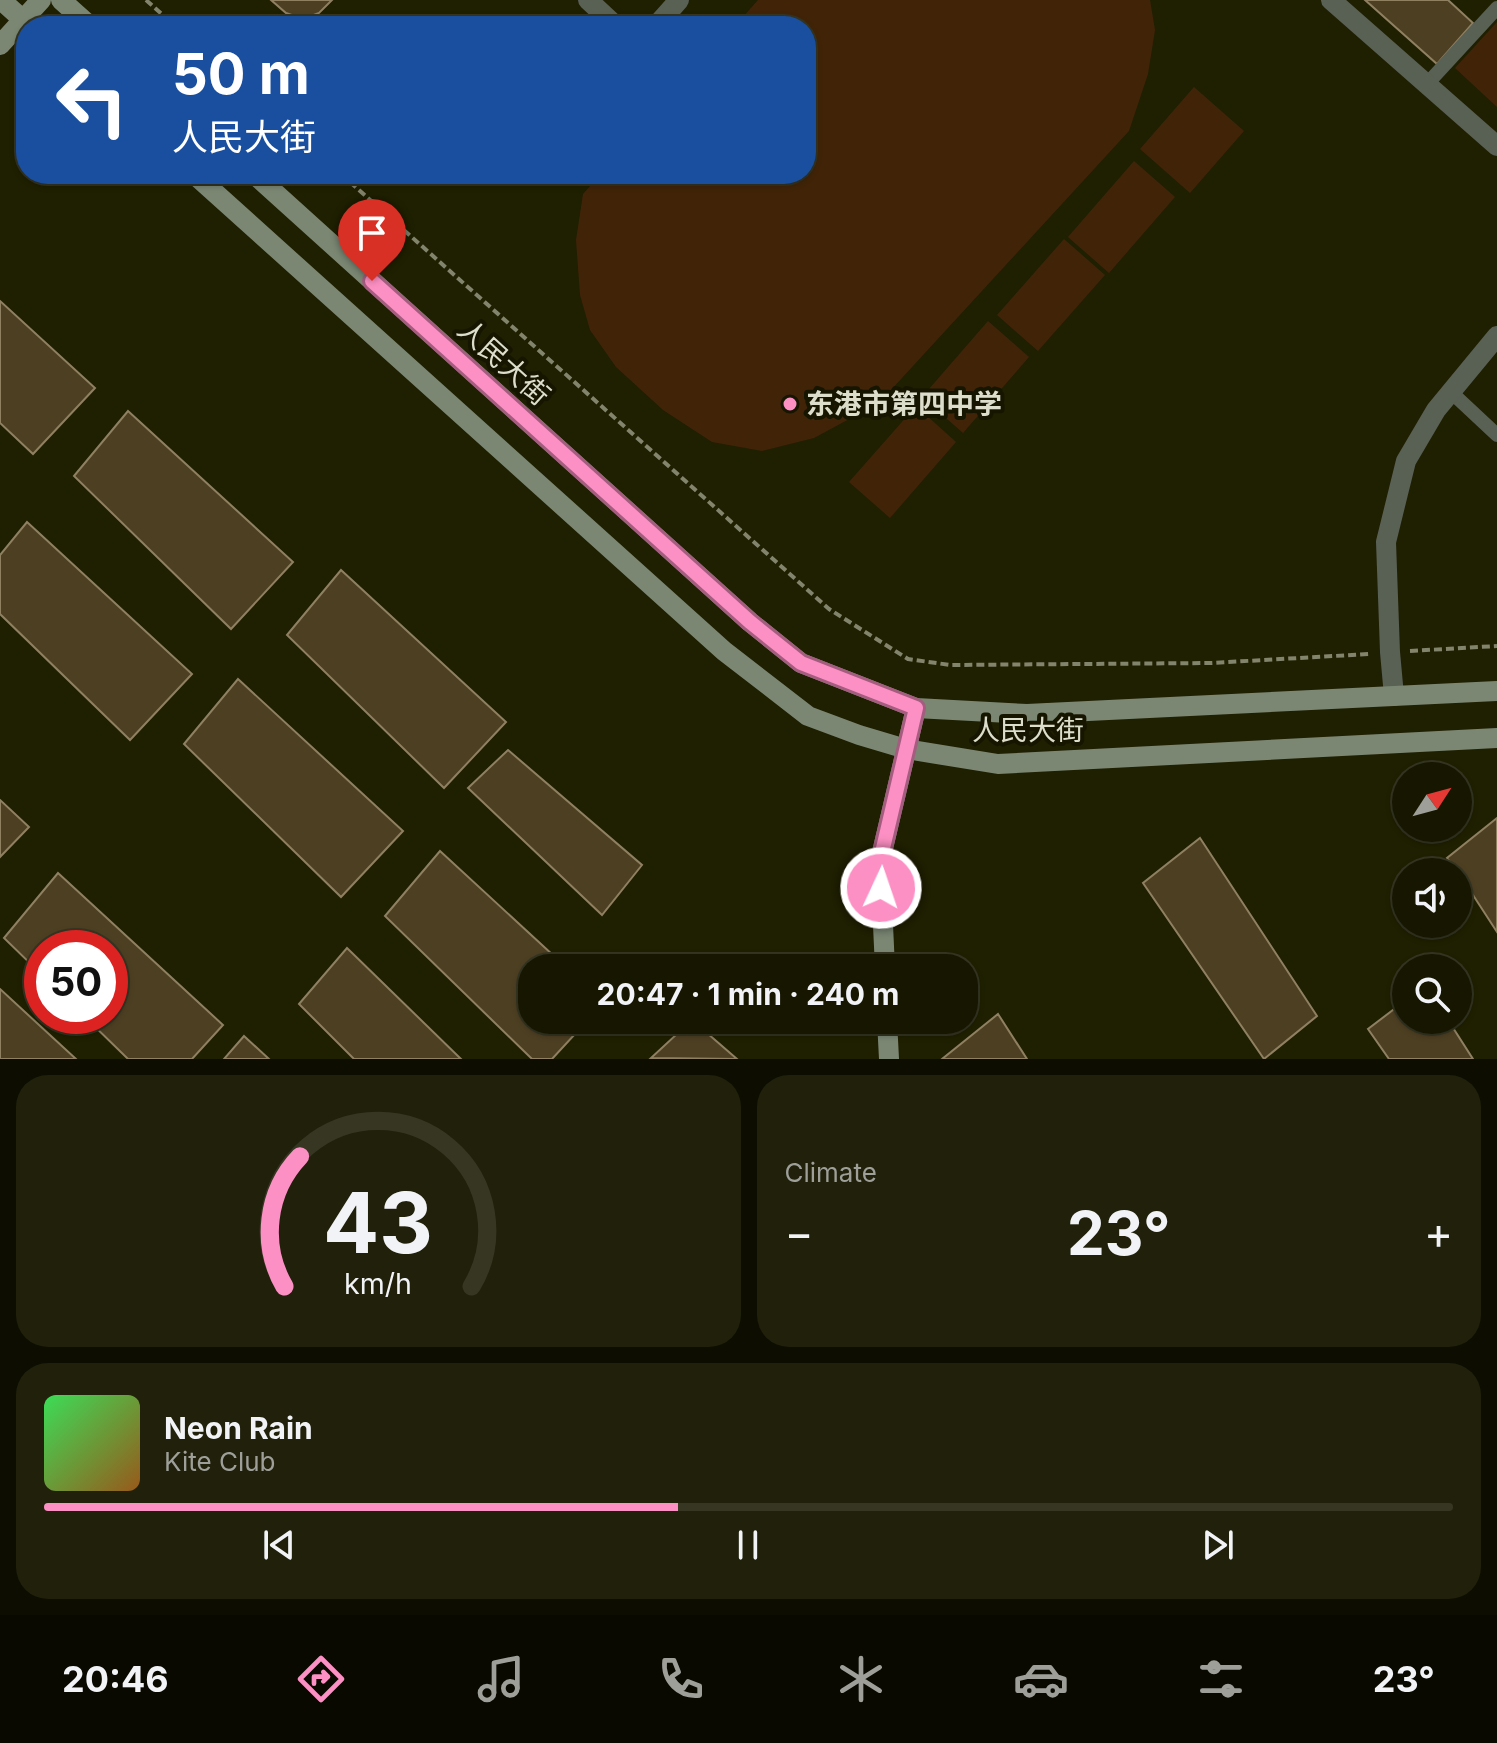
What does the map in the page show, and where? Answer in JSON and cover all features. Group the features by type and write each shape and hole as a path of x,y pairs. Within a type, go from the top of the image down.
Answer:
{"main road":[{"path":"1,0 19,16"},
{"path":"61,0 79,16"},
{"path":"0,45 16,32"},
{"name":"人民大街","path":"205,184 724,651 808,716 906,749 998,764 1497,738"},
{"name":"人民大街","path":"265,184 750,622 801,663 916,708 1027,714 1497,691"},
{"path":"884,954 880,861 916,708"},
{"path":"888,1034 889,1059"}],"street":[{"path":"588,0 605,16"},
{"path":"665,16 679,0"},
{"path":"1331,0 1497,146"},
{"path":"1394,696 1386,542 1406,461 1436,410 1497,336"}],"lane":[{"path":"1427,84 1497,8"},
{"path":"1451,392 1497,435"}],"path":[{"path":"146,0 164,16"},
{"path":"352,184 829,609 908,659 950,665 1211,663 1497,646"}],"shaded area":[{"path":"758,0 1150,0 1155,30 1148,74 1129,131 879,403 814,438 762,451 712,442 663,410 616,367 590,330 580,295 576,240 583,194 592,184 816,184 816,16 744,16"},
{"path":"1497,22 1497,107 1455,68"},
{"path":"1194,87 1244,131 1190,193 1140,149"},
{"path":"1134,161 1175,197 1109,273 1068,237"},
{"path":"1064,239 1105,275 1038,351 997,315"},
{"path":"988,321 1029,357 963,433 922,397"},
{"path":"916,406 956,442 890,518 849,482"}],"building":[{"path":"271,0 332,0 319,13 311,16 286,13"},
{"path":"1365,0 1448,0 1473,23 1437,64"},
{"path":"0,301 95,388 33,454 0,423"},
{"path":"128,411 293,562 231,629 74,476"},
{"path":"27,522 192,674 130,740 0,614 0,555"},
{"path":"341,570 506,722 444,788 287,635"},
{"path":"238,679 403,831 341,897 184,744"},
{"path":"508,750 642,865 602,915 468,788"},
{"path":"0,800 29,827 0,857"},
{"path":"1497,818 1497,932 1472,894 1472,858 1447,858 1467,842 1472,842 1472,838"},
{"path":"1200,838 1317,1016 1264,1059 1143,883"},
{"path":"440,851 552,954 518,954 518,1034 575,1034 552,1059 532,1059 385,916"},
{"path":"58,873 120,930 24,930 24,957 4,938"},
{"path":"128,937 223,1025 192,1059 128,1059 102,1034 128,1034"},
{"path":"347,948 461,1059 354,1059 299,1004"},
{"path":"0,989 24,1011 24,1034 49,1034 76,1059 0,1059"},
{"path":"1392,1011 1392,1034 1457,1034 1473,1059 1389,1059 1368,1029"},
{"path":"998,1014 1027,1059 942,1059 973,1034 978,1034 978,1030"},
{"path":"677,1034 708,1034 737,1059 651,1058"},
{"path":"244,1036 269,1059 224,1059"}],"place":[{"name":"东港市第四中学","path":"790,404"}],"route":[{"path":"372,281 750,622 801,663 916,708 880,861 881,888"}]}
